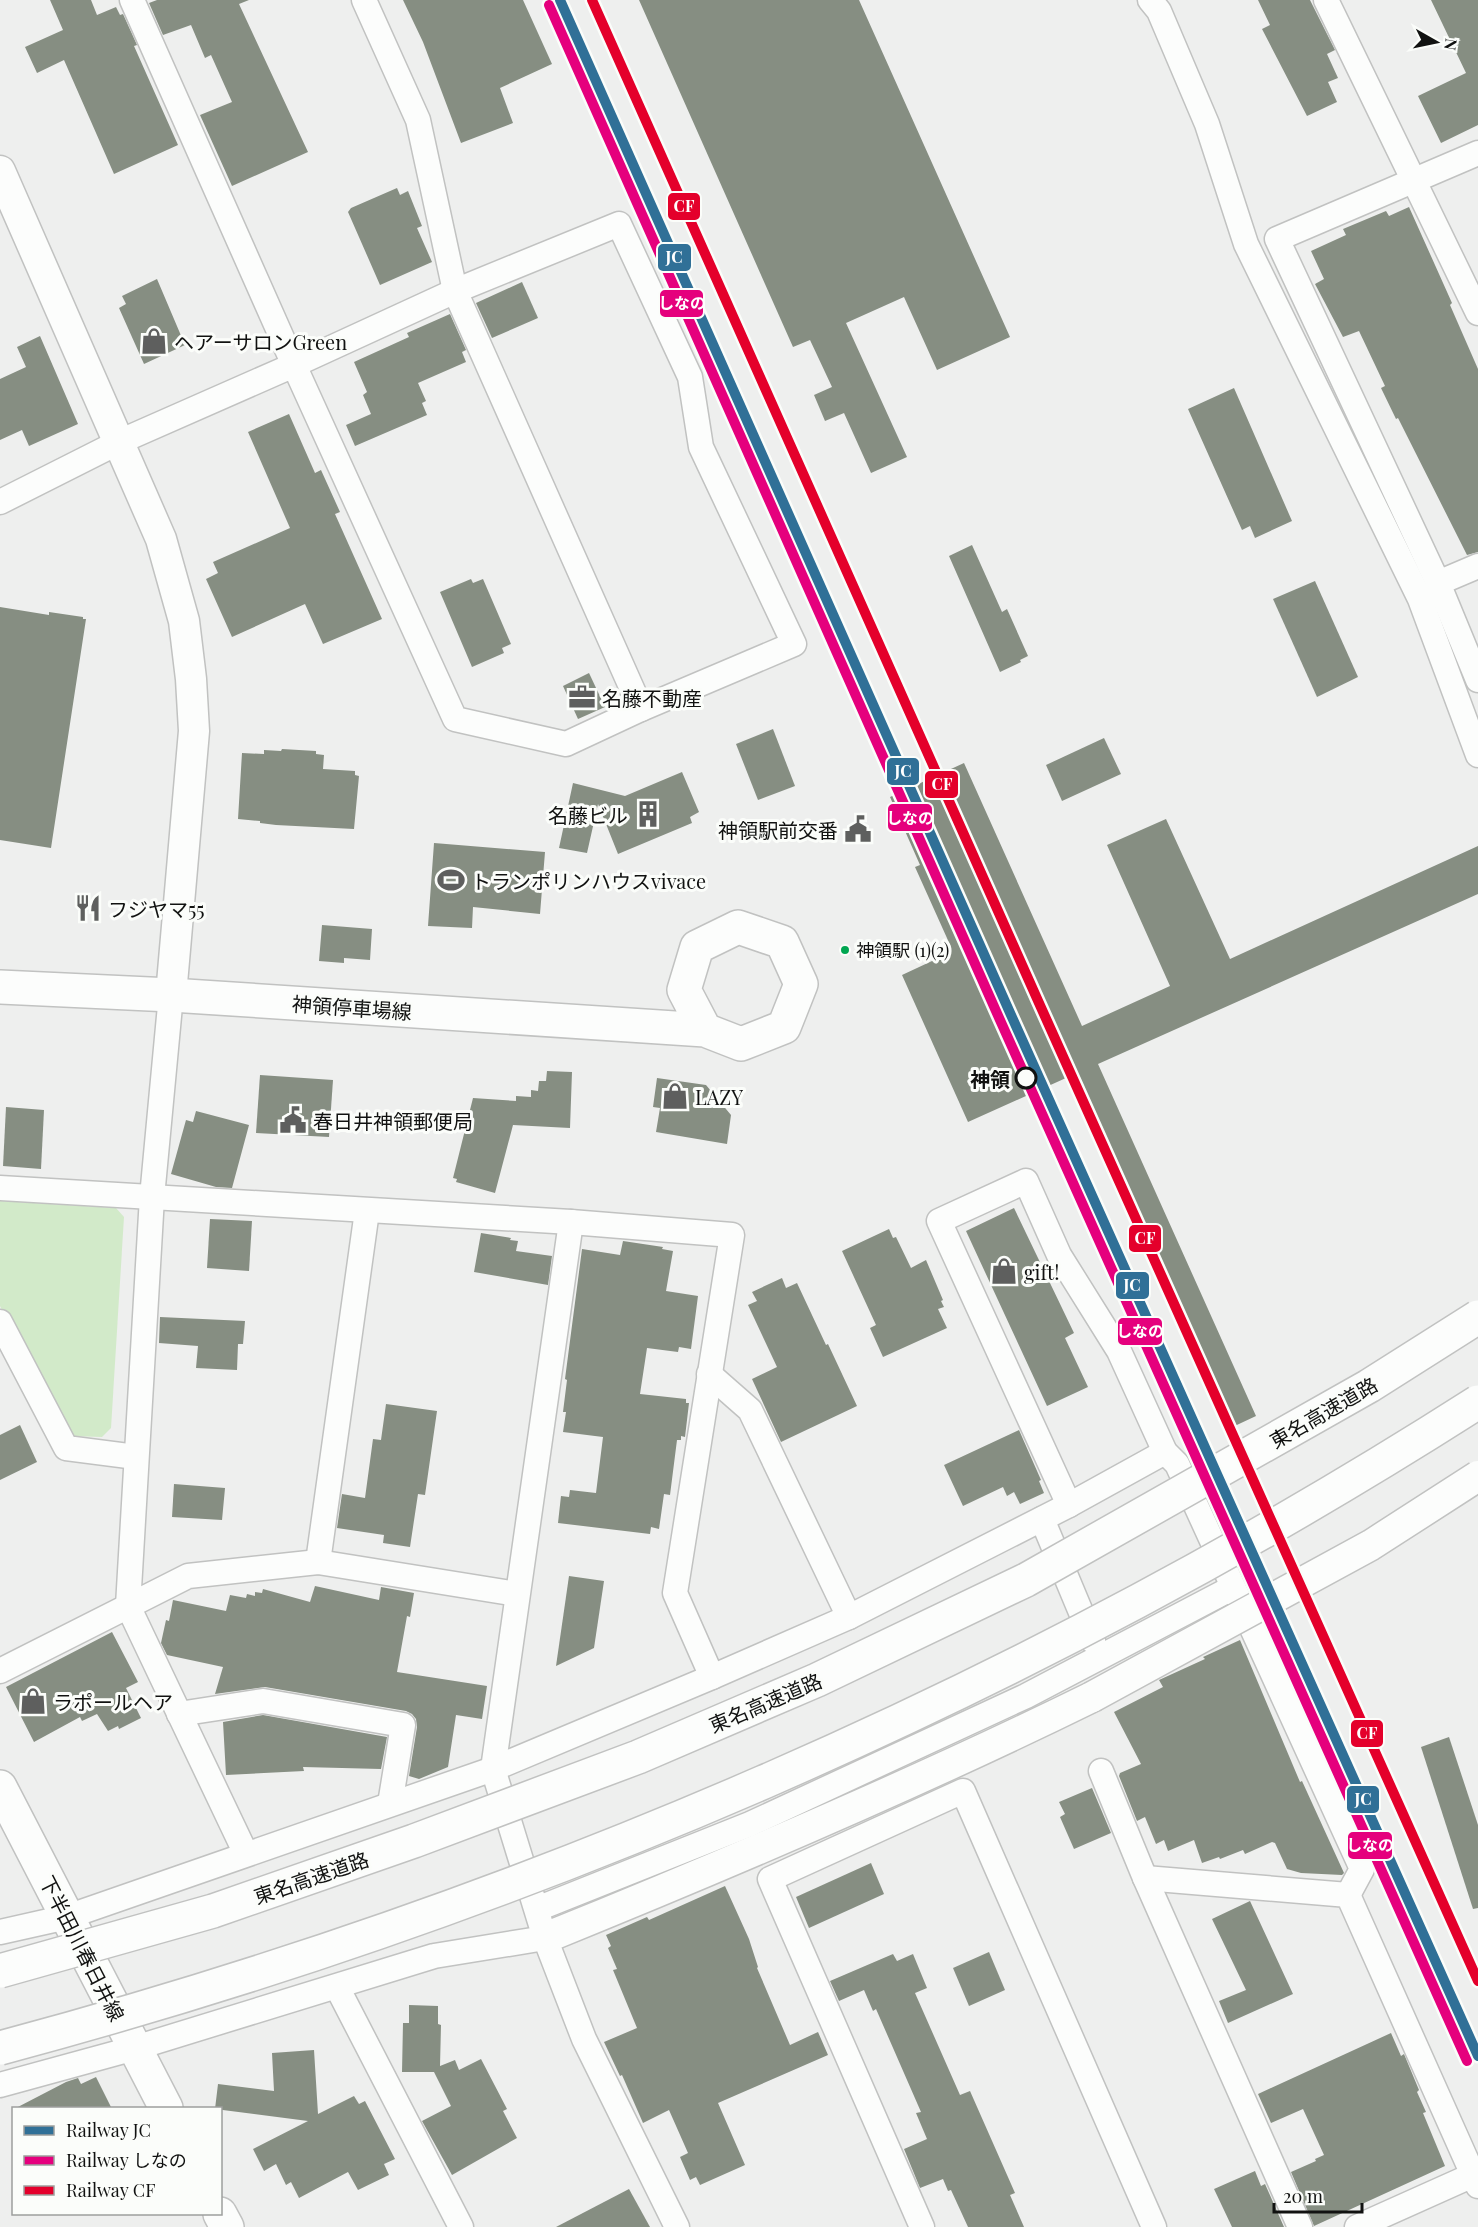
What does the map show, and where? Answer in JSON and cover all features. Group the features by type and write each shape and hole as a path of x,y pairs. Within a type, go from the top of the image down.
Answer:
{"main road":[{"name":"神領停車場線","path":"0,987 171,995 705,1030"},
{"name":"東名高速道路","path":"0,1971 213,1911 414,1841 638,1757 817,1680 1026,1580 1369,1386 1478,1317"},
{"path":"0,2048 96,2022 303,1958 505,1888 658,1828 850,1744 1051,1647 1202,1567 1403,1450 1478,1402"},
{"name":"下半田川春日井線","path":"0,1788 165,2107"}],"street":[{"path":"0,502 119,442 294,365 455,291 619,224 690,377 702,447 794,644 641,709 566,744 455,719 294,365 132,0"},
{"path":"364,0 418,120 455,291 641,709"},
{"path":"1150,0 1159,11 1207,124 1246,244 1420,599 1478,755"},
{"path":"1326,0 1478,313"},
{"path":"1478,153 1277,239 1438,583 1478,680"},
{"path":"0,171 161,539 184,621 194,731 152,1197 128,1606 246,1854"},
{"path":"1438,583 1478,566"},
{"path":"1069,1505 939,1221 1026,1181 1059,1255 1119,1351 1165,1452 1177,1464 1362,1869 1348,1895"},
{"path":"0,1188 571,1222 732,1235 675,1593 711,1677"},
{"path":"318,1562 367,1211"},
{"path":"571,1222 493,1769 545,1938 584,2039 678,2227"},
{"path":"0,1322 66,1448 136,1456"},
{"path":"709,1374 750,1410 849,1617"},
{"path":"0,1932 67,1917 493,1769 849,1617 1069,1505 1165,1452"},
{"path":"0,2085 135,2048 434,1956 545,1938 745,1856 921,1778 1092,1697 1371,1545 1478,1476"},
{"path":"1042,1519 1100,1658"},
{"path":"0,1671 188,1576 318,1562 518,1594"},
{"path":"537,1909 750,1824 1026,1696 1232,1588"},
{"path":"179,1714 263,1701 403,1725 390,1804"},
{"path":"1101,1771 1145,1878 1300,2227"},
{"path":"922,2227 770,1879 963,1791 1154,2227"},
{"path":"1145,1878 1348,1895"},
{"path":"1348,1895 1476,2180 1357,2227"},
{"path":"337,1987 461,2227"}],"green space":[{"path":"0,1201 116,1208 124,1217 111,1428 102,1437 71,1436 61,1428 0,1306"}],"building":[{"path":"50,0 91,0 97,15 116,7 120,15 123,14 137,45 134,46 178,145 114,174 64,60 37,73 25,47 63,30"},
{"path":"157,0 249,0 239,4 308,152 232,186 200,115 232,102 211,55 205,58 191,25 163,35 149,3"},
{"path":"403,0 523,0 552,64 500,88 513,123 461,143 423,42"},
{"path":"639,0 859,0 1010,337 937,370 904,297 846,323 907,457 871,473 844,413 825,421 814,395 832,387 810,340 793,347"},
{"path":"1258,0 1310,0 1335,50 1327,54 1338,78 1328,82 1337,102 1307,116 1262,29 1270,25"},
{"path":"1431,0 1478,0 1478,125 1441,143 1418,96 1466,73"},
{"path":"397,188 400,195 408,191 422,226 417,228 432,262 380,285 348,212 351,208"},
{"path":"1409,207 1452,303 1450,305 1478,369 1478,552 1467,555 1381,388 1385,386 1359,331 1343,337 1315,284 1324,279 1311,251 1346,235 1343,229 1386,211 1389,216"},
{"path":"157,279 185,345 144,364 119,308 126,304 122,296"},
{"path":"522,282 538,318 492,338 476,303"},
{"path":"450,314 466,350 462,352 466,362 418,383 426,401 422,403 427,415 355,446 346,425 371,414 363,395 367,392 354,362 409,337 407,333"},
{"path":"40,336 78,424 29,446 22,430 0,440 0,379 26,367 17,347"},
{"path":"1234,388 1292,521 1255,538 1250,526 1242,530 1188,409"},
{"path":"289,414 315,473 321,470 340,512 335,514 382,619 323,644 305,604 232,637 206,579 218,573 213,562 290,528 248,432"},
{"path":"972,545 1002,612 1007,609 1028,656 1000,672 949,556"},
{"path":"471,579 473,583 483,579 511,644 502,648 504,653 472,667 440,592"},
{"path":"1315,581 1358,677 1317,697 1273,599"},
{"path":"0,607 49,615 49,612 86,619 51,848 0,840"},
{"path":"589,673 605,707 578,719 563,686"},
{"path":"773,729 795,786 758,800 736,744"},
{"path":"1104,738 1121,774 1062,801 1046,765"},
{"path":"282,749 316,751 316,754 324,755 323,769 355,771 355,775 359,776 354,829 276,825 238,819 242,753 264,754 264,750 281,751"},
{"path":"964,763 1082,1026 1170,986 1107,845 1166,819 1230,959 1478,846 1478,894 1098,1064 1256,1416 1224,1431 1066,1078 968,1122 902,975 947,954 945,950 951,947 915,867 920,865 890,797"},
{"name":"名藤ビル","path":"682,772 699,812 690,817 692,823 618,854 598,804 587,853 559,848 573,783 625,796"},
{"path":"434,843 545,852 540,914 473,907 472,928 428,926"},
{"path":"322,925 372,929 370,960 344,958 344,963 319,961"},
{"path":"547,1071 572,1072 570,1128 513,1125 495,1193 456,1182 457,1179 453,1178 473,1098 516,1101 516,1096 531,1097 531,1090 538,1091 539,1081 546,1081"},
{"path":"260,1075 333,1080 329,1137 256,1133"},
{"path":"657,1078 706,1085 731,1115 727,1144 656,1132 660,1108 653,1107"},
{"path":"6,1107 44,1110 41,1169 3,1166"},
{"path":"196,1111 249,1125 232,1188 216,1187 171,1174 186,1120 193,1122"},
{"path":"1014,1208 1074,1333 1065,1338 1088,1387 1047,1406 966,1231"},
{"path":"210,1219 252,1221 249,1271 207,1268"},
{"path":"889,1229 893,1238 896,1237 911,1268 926,1260 943,1300 941,1301 944,1307 938,1309 947,1328 883,1357 870,1328 876,1325 842,1251"},
{"path":"481,1233 518,1241 516,1251 552,1256 548,1285 474,1272"},
{"path":"623,1241 663,1247 662,1249 673,1251 666,1291 698,1296 691,1349 679,1347 678,1352 647,1348 640,1394 686,1399 686,1403 689,1403 685,1437 681,1436 681,1440 677,1440 670,1495 664,1494 659,1529 651,1527 650,1534 558,1523 561,1496 569,1497 570,1490 596,1493 603,1437 563,1432 566,1412 563,1412 567,1380 565,1379 582,1249 620,1255"},
{"path":"782,1278 786,1288 797,1283 857,1406 781,1442 752,1379 777,1367 748,1305 757,1301 752,1292"},
{"path":"160,1317 245,1321 243,1344 238,1344 237,1370 196,1368 198,1346 159,1343"},
{"path":"386,1404 437,1411 425,1495 418,1494 410,1547 383,1543 384,1535 337,1528 342,1494 365,1498 373,1439 381,1440"},
{"path":"20,1425 37,1462 0,1480 0,1435"},
{"path":"1019,1430 1041,1480 1039,1481 1044,1493 1020,1504 1014,1492 1007,1496 1003,1487 963,1506 944,1465"},
{"path":"174,1484 225,1488 222,1520 172,1517"},
{"path":"569,1576 604,1581 594,1648 556,1666"},
{"path":"315,1586 379,1600 381,1587 414,1593 410,1617 407,1616 397,1672 487,1686 482,1719 456,1715 448,1767 419,1779 409,1776 417,1727 416,1719 406,1711 265,1687 215,1694 223,1667 167,1655 161,1643 173,1600 226,1611 230,1595 246,1598 247,1594 255,1596 255,1592 262,1593 263,1589 310,1602"},
{"path":"112,1632 138,1682 126,1688 141,1718 119,1729 118,1726 108,1731 97,1714 82,1721 80,1717 34,1742 6,1687"},
{"path":"1240,1640 1300,1782 1302,1781 1344,1873 1342,1875 1301,1873 1287,1869 1275,1843 1272,1842 1245,1854 1243,1850 1202,1863 1194,1840 1168,1851 1164,1840 1156,1844 1145,1817 1137,1821 1119,1776 1120,1773 1141,1764 1114,1712 1163,1687 1159,1680"},
{"path":"263,1715 387,1737 381,1769 303,1767 304,1771 226,1775 223,1722"},
{"path":"1449,1737 1478,1825 1478,1908 1473,1909 1421,1747"},
{"path":"1092,1788 1111,1833 1074,1849 1060,1817 1065,1814 1059,1802"},
{"path":"871,1863 884,1894 809,1928 796,1897"},
{"path":"725,1886 749,1939 757,1968 790,2045 818,2032 828,2055 718,2103 745,2165 700,2185 696,2177 690,2180 680,2157 688,2153 669,2110 643,2123 622,2075 620,2076 604,2042 637,2028 613,1970 617,1969 608,1948 611,1946 606,1935 647,1917 649,1920"},
{"path":"1250,1901 1293,1994 1228,2023 1219,2001 1246,1990 1212,1919"},
{"path":"989,1952 1005,1990 969,2006 953,1968"},
{"path":"893,1954 897,1961 913,1954 927,1988 915,1993 960,2095 970,2091 1015,2193 1010,2195 1024,2227 968,2227 951,2190 948,2191 943,2179 920,2188 904,2149 927,2139 916,2113 921,2112 876,2009 873,2011 864,1990 839,2001 830,1981"},
{"path":"409,2005 438,2006 438,2024 441,2025 440,2066 455,2060 459,2070 481,2059 507,2109 503,2111 517,2138 452,2175 422,2121 451,2106 434,2072 402,2072 403,2023 409,2023"},
{"path":"1391,2033 1401,2056 1404,2054 1419,2090 1417,2092 1426,2112 1423,2113 1445,2166 1314,2226 1291,2172 1324,2155 1303,2109 1271,2123 1258,2094"},
{"path":"314,2050 318,2114 354,2096 359,2104 365,2101 395,2159 384,2164 389,2175 358,2190 348,2172 299,2198 291,2182 286,2185 276,2164 264,2171 253,2149 308,2121 222,2110 222,2107 215,2107 218,2084 274,2091 272,2053"},
{"path":"96,2077 111,2107 18,2107 66,2082 78,2078 81,2084"},
{"path":"1255,2171 1261,2186 1265,2184 1284,2227 1232,2227 1214,2189"},
{"path":"629,2189 650,2227 556,2227"}],"rail line":[{"name":"JC","path":"560,0 1011,1015 1478,2056"},
{"name":"CF","path":"592,0 1478,1981"},
{"name":"しなの","path":"549,5 1000,1020 1467,2061"}],"place":[{"name":"ヘアーサロンGreen","path":"154,341"},
{"name":"名藤不動産","path":"582,697"},
{"name":"名藤ビル","path":"648,814"},
{"name":"神領駅前交番","path":"858,829"},
{"name":"トランポリンハウスvivace","path":"451,880"},
{"name":"フジヤマ55","path":"88,908"},
{"name":"神領駅 (1)(2)","path":"845,950"},
{"name":"神領","path":"1026,1078"},
{"name":"LAZY","path":"675,1096"},
{"name":"春日井神領郵便局","path":"293,1120"},
{"name":"gift!","path":"1004,1271"},
{"name":"ラポールヘア","path":"33,1701"}]}
